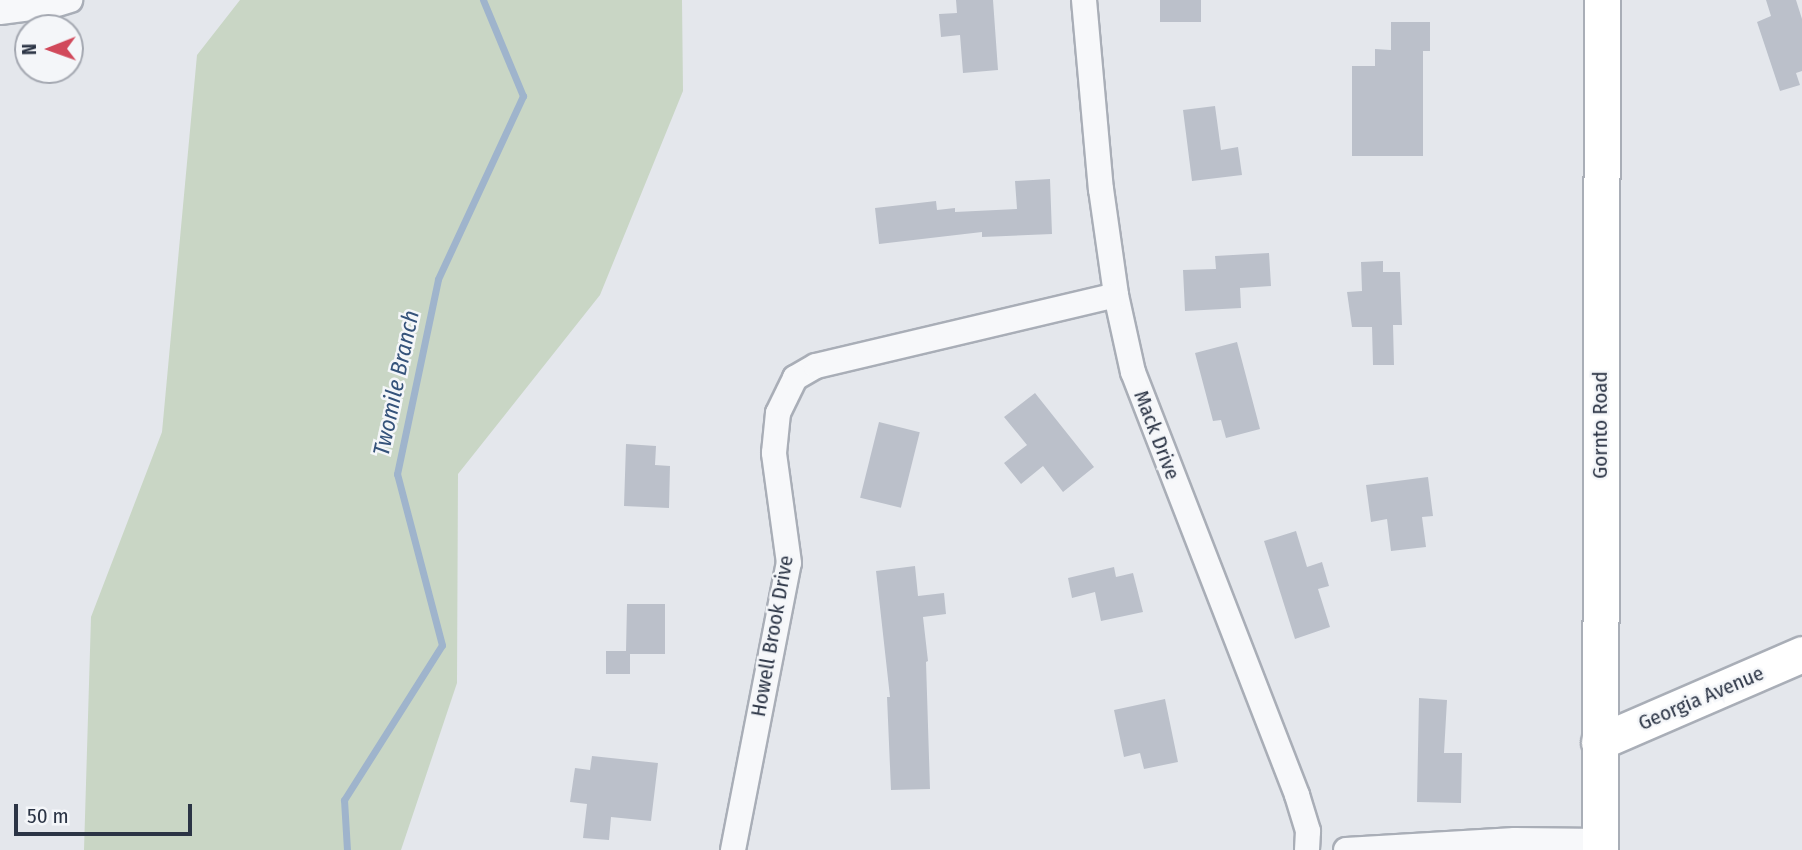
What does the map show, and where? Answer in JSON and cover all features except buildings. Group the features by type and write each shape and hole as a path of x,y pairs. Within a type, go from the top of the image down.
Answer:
{"main road":[{"name":"Gornto Road","path":"1600,845 1602,0"},
{"name":"Georgia Avenue","path":"1599,742 1802,653"}],"street":[{"path":"0,12 54,5 70,0"},
{"name":"Mack Drive","path":"1084,0 1090,100 1116,295 1133,372 1297,796 1308,831 1307,850"},
{"name":"Howell Brook Drive","path":"733,850 789,564 774,453 778,412 795,378 828,363 1116,295"},
{"path":"1346,850 1515,840 1600,845"}],"green space":[{"path":"240,0 682,0 683,91 600,295 458,474 457,683 401,850 84,850 91,617 162,432 197,55"}],"waterway":[{"name":"Twomile Branch","path":"347,850 344,800 442,645 397,474 438,279 523,96 483,0"}]}
